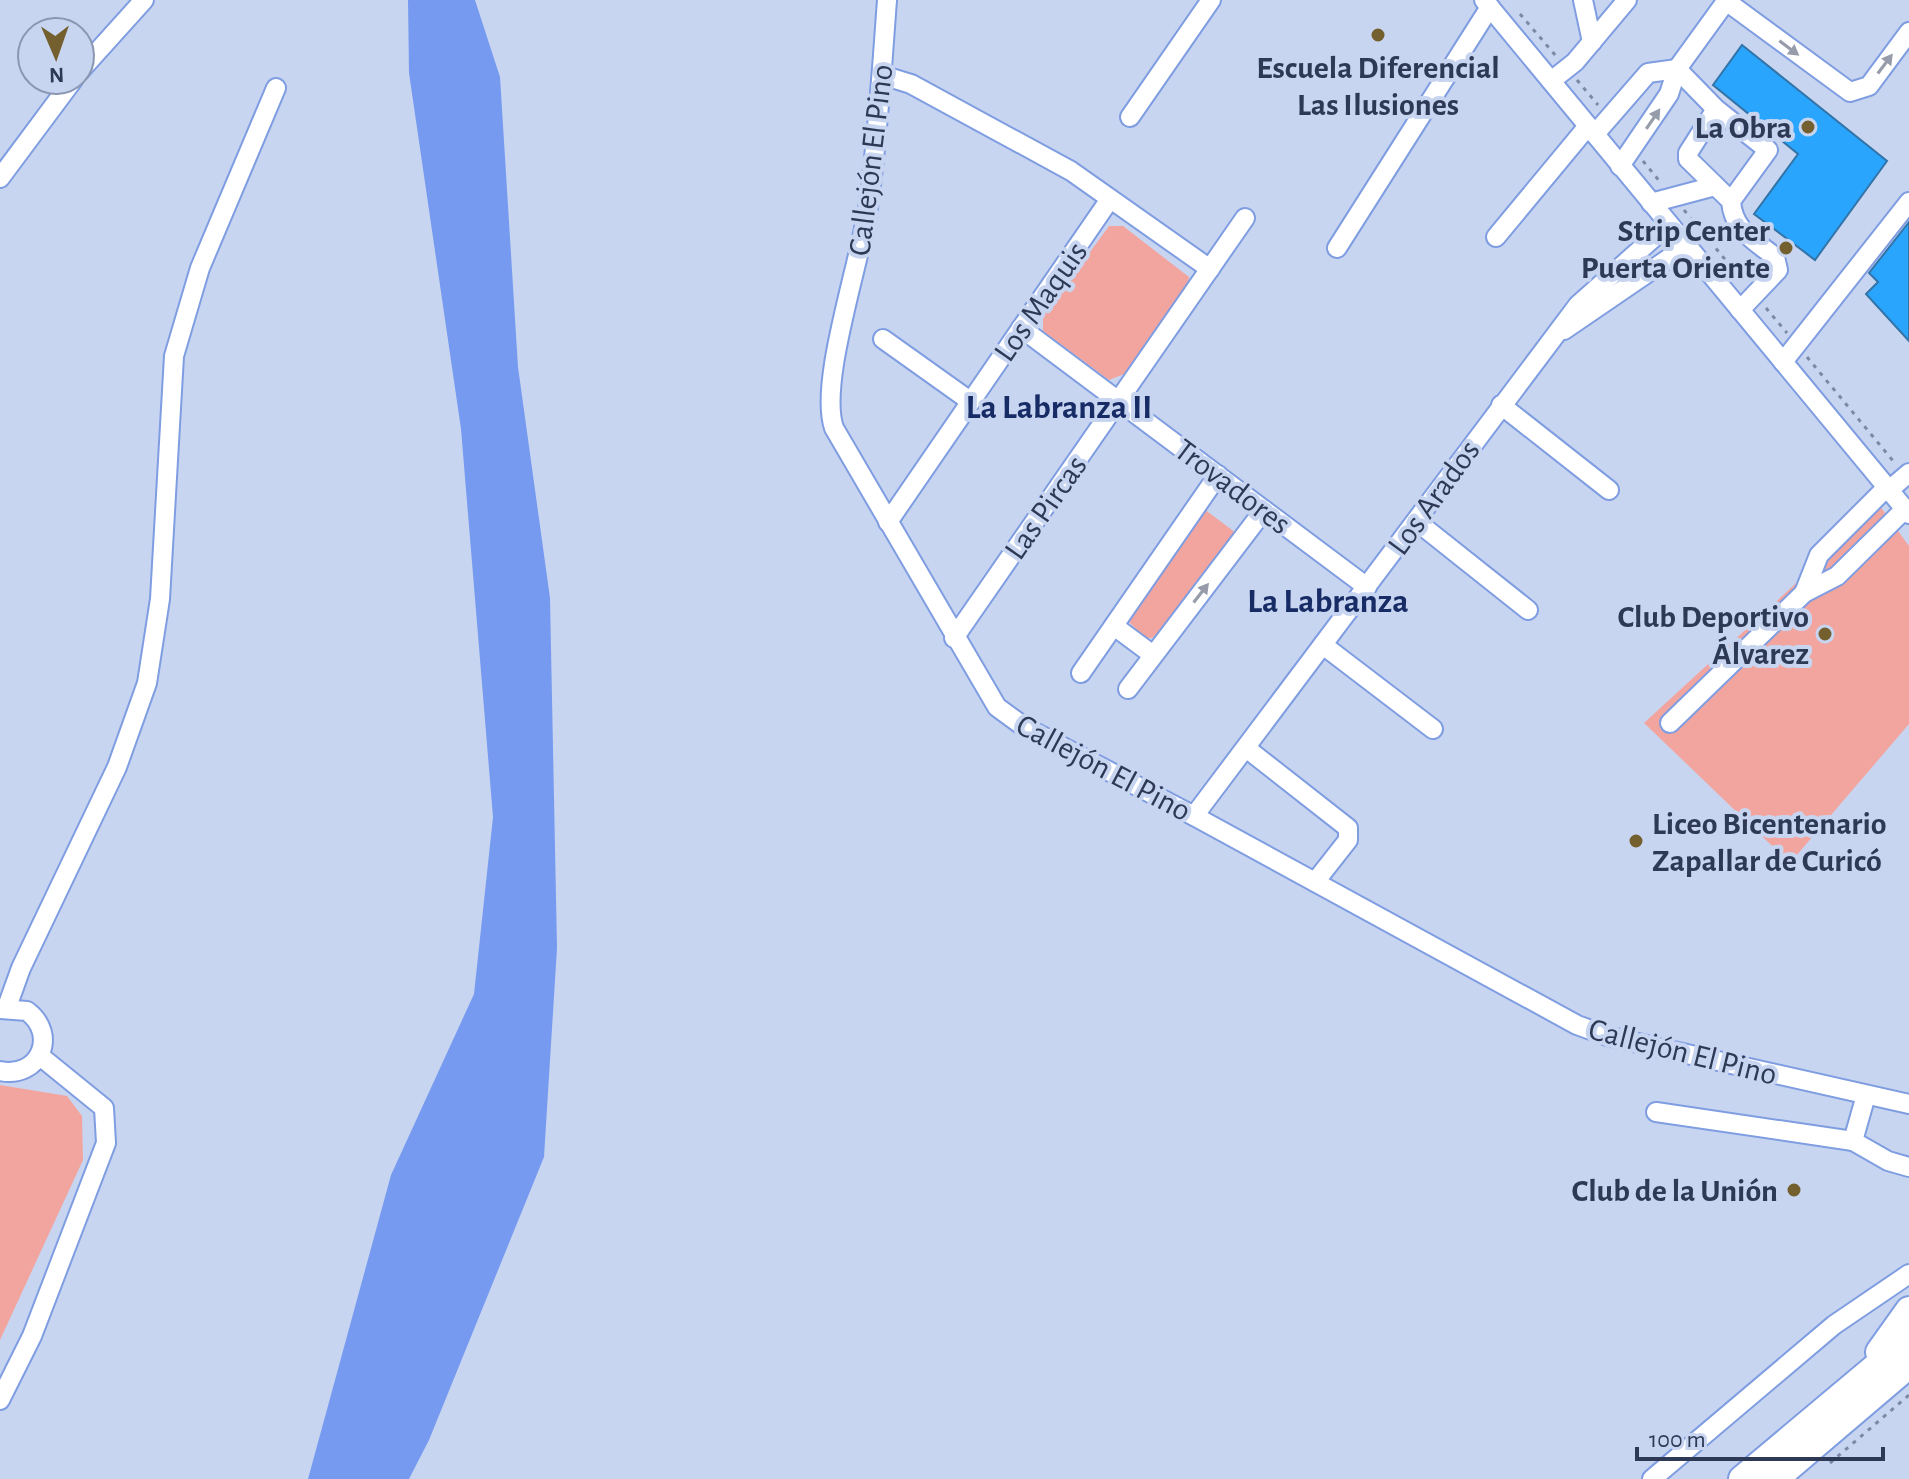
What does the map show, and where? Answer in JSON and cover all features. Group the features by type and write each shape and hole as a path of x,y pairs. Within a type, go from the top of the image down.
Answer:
{"highway":[{"path":"1856,1385 1909,1310"},
{"path":"1742,1479 1909,1339"},
{"path":"1775,1479 1909,1365"},
{"path":"1828,1435 1909,1376"}],"street":[{"path":"96,53 144,0"},
{"name":"Callejón El Pino","path":"887,0 864,236 828,402 834,428 990,698 1013,721 1577,1025 1607,1036 1909,1104"},
{"path":"1130,117 1211,0"},
{"path":"1583,0 1592,42"},
{"path":"1551,81 1592,42 1627,0"},
{"path":"1620,166 1669,94 1677,69 1727,1 1847,91 1858,92 1869,86 1909,32"},
{"path":"1337,248 1487,4 1907,511 1837,576 1804,593 1670,723"},
{"path":"1677,69 1716,109 1768,150 1731,201 1732,215 1740,230 1775,257 1778,270 1740,310"},
{"path":"1496,237 1591,130 1609,118 1648,73 1677,69"},
{"path":"882,75 911,84 1071,171 1210,269"},
{"path":"0,1071 18,1072 40,1056 44,1036 35,1017 17,1008 4,1008 117,767 147,683 160,599 174,356 200,268 276,88"},
{"path":"0,178 61,96"},
{"path":"1716,109 1688,153 1691,165 1731,201"},
{"path":"1651,203 1715,186"},
{"name":"Los Maquis","path":"888,522 1110,199"},
{"path":"1783,362 1909,202"},
{"name":"Las Pircas","path":"954,638 1245,218"},
{"name":"Los Arados","path":"1194,816 1501,405 1592,290 1669,224"},
{"name":"Los Arados","path":"1558,334 1687,246"},
{"name":"Trovadores","path":"1021,328 1367,587"},
{"path":"883,339 970,401"},
{"path":"1501,405 1609,490"},
{"path":"1081,673 1218,475"},
{"path":"1804,593 1819,555 1888,488 1907,475"},
{"path":"1128,689 1264,510"},
{"path":"1416,521 1528,610"},
{"path":"1114,626 1153,655"},
{"path":"1323,645 1433,729"},
{"path":"1246,748 1348,828 1348,840 1315,882"},
{"path":"0,1400 38,1322 106,1143 104,1108 40,1056"},
{"path":"1853,1141 1866,1095"},
{"path":"1656,1112 1853,1141 1888,1161 1909,1167"},
{"path":"1652,1479 1834,1325 1909,1274"}],"path":[{"path":"1518,11 1609,118"},
{"path":"1632,149 1907,475"},
{"path":"1825,1466 1909,1395"}],"shaded area":[{"path":"1109,226 1123,226 1189,277 1188,286 1127,373 1109,380 1043,331 1043,316"},
{"name":"Club Deportivo Álvarez","path":"1880,506 1909,546 1909,724 1790,863 1644,723"},
{"path":"1204,509 1236,533 1163,629 1152,638 1145,638 1128,621"},
{"path":"0,1085 67,1096 82,1116 83,1160 0,1340"}],"water":[{"path":"408,0 475,0 500,77 518,367 550,598 557,948 544,1157 429,1440 409,1479 308,1479 391,1175 474,994 493,817 461,429 409,73"}],"building":[{"path":"1742,45 1887,161 1815,260 1754,214 1798,154 1713,85"},
{"path":"1909,222 1909,341 1866,294 1878,282 1869,273"}],"place":[{"name":"Escuela Diferencial Las Ilusiones","path":"1378,35"},
{"name":"La Obra","path":"1808,127"},
{"name":"Strip Center Puerta Oriente","path":"1786,248"},
{"name":"Club Deportivo Álvarez","path":"1825,634"},
{"name":"Liceo Bicentenario Zapallar de Curicó","path":"1636,841"},
{"name":"Club de la Unión","path":"1794,1190"}],"district":[{"name":"La Labranza II","path":"1059,406"},
{"name":"La Labranza","path":"1328,600"}]}
